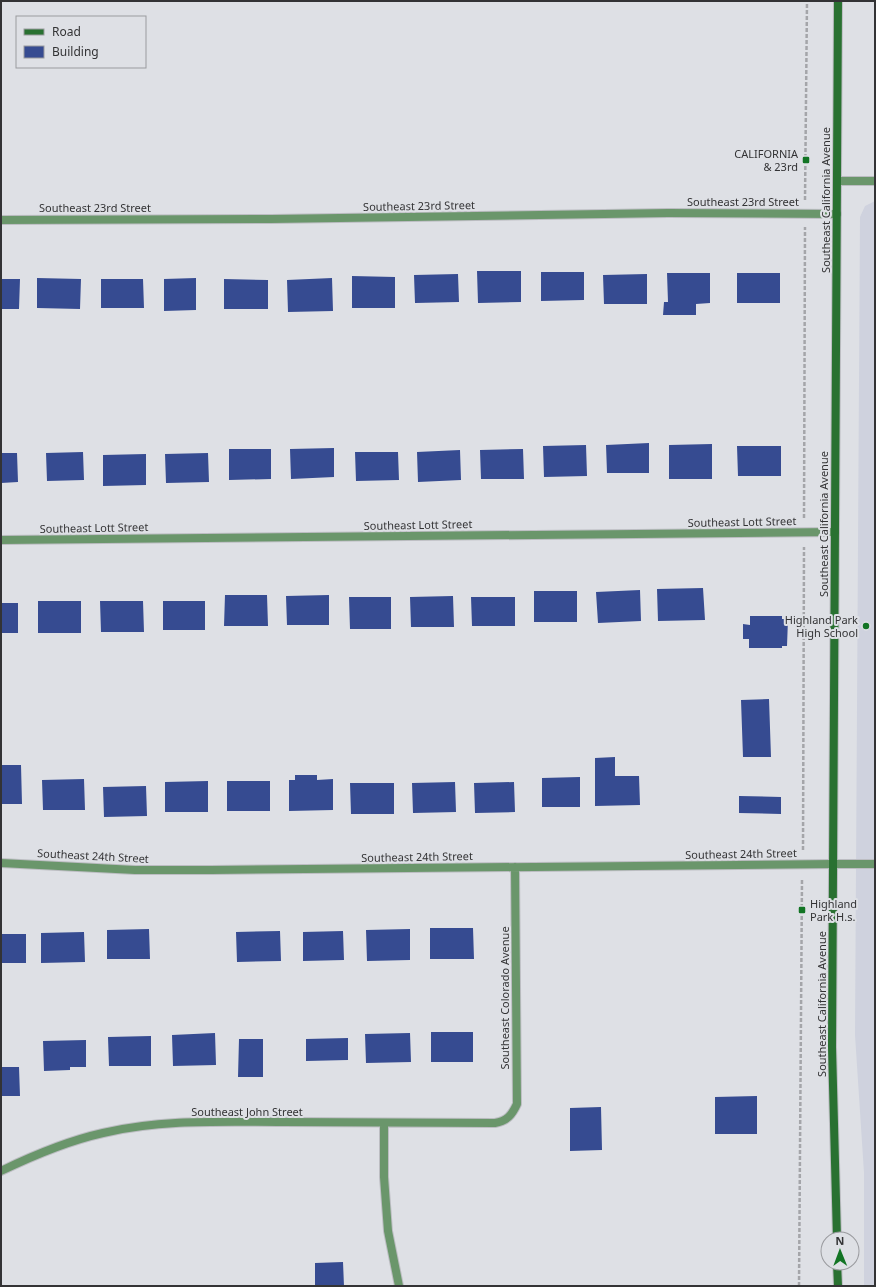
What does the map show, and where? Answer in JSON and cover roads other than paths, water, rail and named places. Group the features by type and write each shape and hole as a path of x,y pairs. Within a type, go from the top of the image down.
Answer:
{"main road":[{"name":"Southeast California Avenue","path":"837,1231 832,1047 838,1"},
{"path":"837,1271 838,1286"}],"street":[{"path":"837,181 875,181"},
{"name":"Southeast 23rd Street","path":"1,220 271,219 668,213 837,214"},
{"name":"Southeast Lott Street","path":"1,540 835,532"},
{"name":"Southeast 24th Street","path":"1,863 135,870 875,864"},
{"name":"Southeast Colorado Avenue","path":"502,1122 511,1115 517,1104 515,867"},
{"name":"Southeast John Street","path":"1,1171 69,1142 138,1126 169,1123 219,1122 502,1122"},
{"path":"384,1123 384,1176 388,1231 399,1286"}],"place":[{"name":"CALIFORNIA & 23rd","path":"806,160"},
{"name":"Highland Park High School","path":"866,626"},
{"name":"Highland Park H.s.","path":"802,910"}]}
